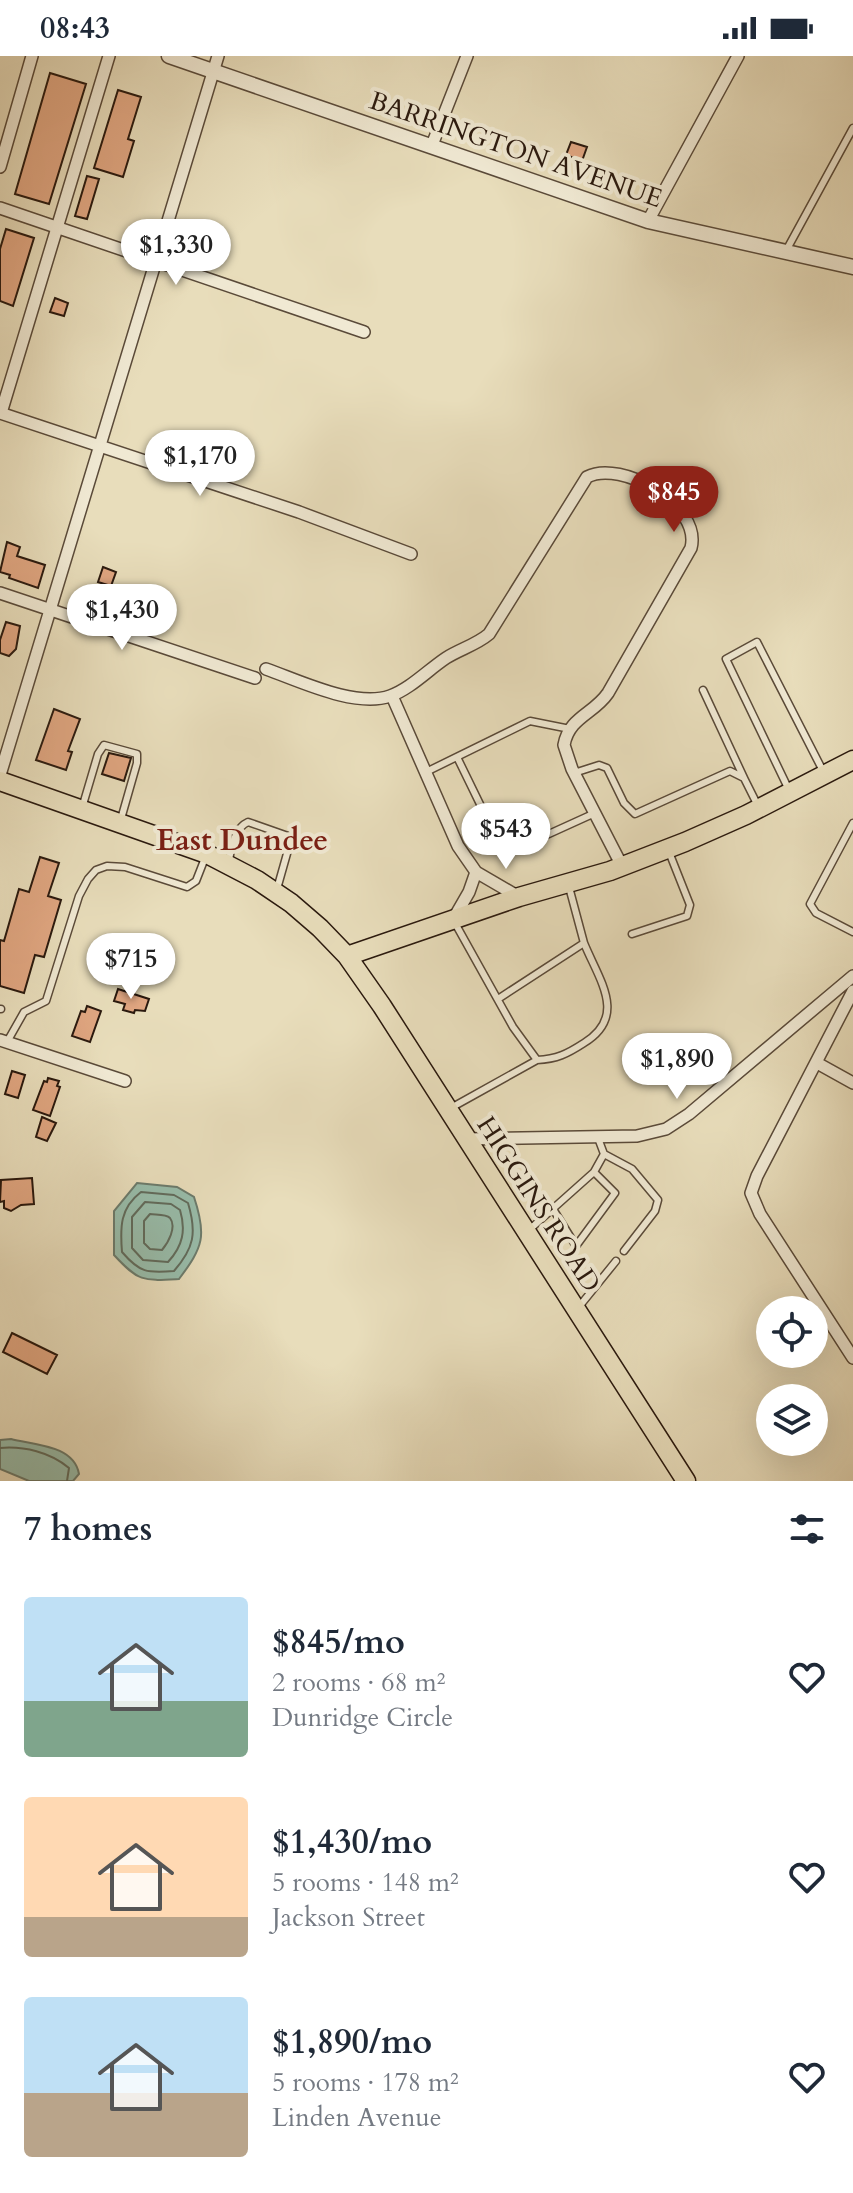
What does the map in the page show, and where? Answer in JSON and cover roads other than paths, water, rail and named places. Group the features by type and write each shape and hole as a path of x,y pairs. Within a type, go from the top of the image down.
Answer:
{"main road":[{"path":"347,956 668,849 759,808 853,760"},
{"name":"HIGGINS ROAD","path":"0,781 227,863 276,892 306,915 347,956 686,1481"}],"street":[{"path":"0,167 32,56"},
{"path":"109,56 0,413 299,512 411,554"},
{"name":"BARRINGTON AVENUE","path":"169,56 648,221 853,267"},
{"path":"0,775 218,56"},
{"path":"432,145 467,56"},
{"path":"648,221 738,56"},
{"path":"0,208 364,332"},
{"path":"266,669 349,697 370,699 392,696 446,658 489,634 583,481 592,474 610,473 648,486 668,498 687,518 693,543 608,693 598,706 578,718 570,729 565,749 574,773 622,866"},
{"path":"0,593 255,678"},
{"path":"392,696 458,846 476,872 519,897"},
{"path":"453,920 476,872"},
{"path":"466,1139 643,1136 677,1122 853,976"},
{"path":"853,991 753,1185 752,1198 853,1358"},
{"path":"4,1041 125,1081"},
{"path":"817,1063 853,1083"}],"lane":[{"path":"785,253 853,128"},
{"path":"790,792 726,659 757,642 825,774"},
{"path":"703,690 759,808"},
{"path":"424,773 530,721 570,729"},
{"path":"82,809 98,754 104,745 137,754 120,822"},
{"path":"457,757 496,837 518,848 595,813"},
{"path":"574,773 599,765 607,768 624,803 635,814 730,771 744,778"},
{"path":"227,863 237,830 242,824 248,822 288,836 290,843 276,892"},
{"path":"853,823 810,904 816,913 853,932"},
{"path":"632,934 687,916 690,905 668,849"},
{"path":"4,1041 24,1012 46,1001 77,902 90,875 104,867 125,867 187,887 194,883 207,854"},
{"path":"448,1110 537,1060 560,1059 597,1036 608,1020 608,1001 584,943 568,884"},
{"path":"453,920 513,1027 537,1060"},
{"path":"498,999 584,943"},
{"path":"598,1138 604,1154 632,1169 658,1200 655,1211 624,1251"},
{"path":"526,1232 594,1172 604,1154"},
{"path":"553,1209 576,1246 615,1193 594,1172"},
{"path":"577,1311 616,1261"}],"water":[{"path":"137,1183 177,1187 194,1197 201,1222 200,1241 179,1279 142,1278 114,1255 114,1211"},
{"path":"11,1439 61,1452 76,1464 79,1474 73,1481 29,1481 0,1469 0,1440"}],"district":[{"name":"East Dundee","path":"242,840"}]}
